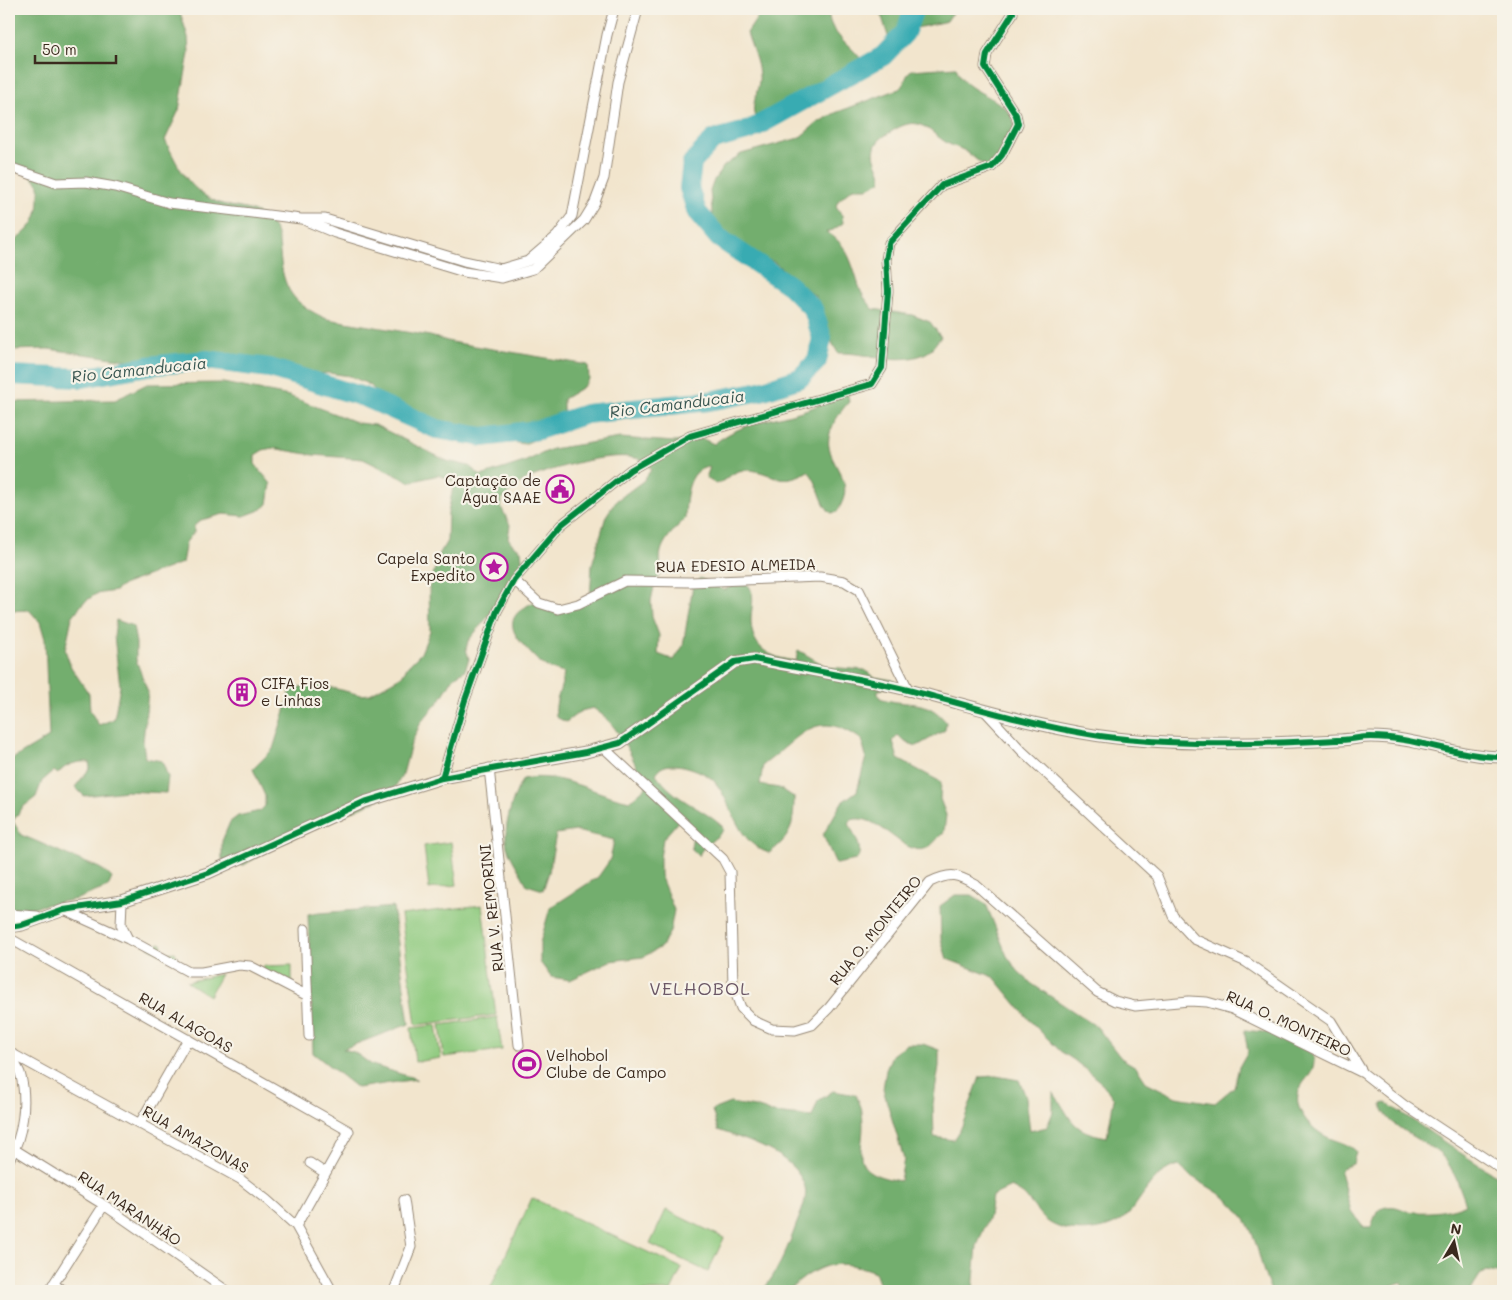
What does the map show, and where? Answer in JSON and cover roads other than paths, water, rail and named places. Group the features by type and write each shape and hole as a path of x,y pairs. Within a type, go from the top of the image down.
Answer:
{"street":[{"path":"572,216 607,35 614,9"},
{"path":"301,219 335,233 464,272 502,278 533,269 584,220 604,178 618,82 638,9"},
{"path":"442,778 465,700 494,620 514,580 561,525 630,470 690,436 872,384 882,368 888,292 886,260 889,243 942,185 992,167 1002,155 1018,124 1016,114 985,67 987,54 1013,13"},
{"path":"9,167 56,184 86,182 169,203 301,219 325,219 464,261 501,269 528,262 557,236 572,216 594,202"},
{"name":"RUA EDESIO ALMEIDA","path":"514,580 539,603 558,609 578,604 625,581 690,582 820,577 844,581 860,590 909,690"},
{"path":"9,927 22,925 64,910 122,901 208,873 364,802 442,778 604,748 620,743 735,662 754,659 909,690 1071,730 1157,742 1338,740 1371,737 1395,739 1456,753 1503,757"},
{"path":"984,710 1022,751 1157,876 1173,916 1194,939 1246,962 1331,1021 1363,1073 1404,1105 1503,1170"},
{"name":"RUA O. MONTEIRO","path":"604,748 723,859 730,872 733,986 741,1008 754,1021 772,1029 795,1030 812,1025 829,1008 930,882 944,875 959,876 976,885 1097,992 1115,1001 1135,1006 1189,1001 1215,1004 1232,1009 1363,1073"},
{"name":"RUA V. REMORINI","path":"489,768 519,1045"},
{"path":"122,901 121,925 128,939"},
{"path":"64,910 128,939 189,972 202,972 239,965 250,966 308,996"},
{"path":"9,915 39,918"},
{"path":"306,929 309,1036"},
{"name":"RUA ALAGOAS","path":"9,938 349,1131 325,1174"},
{"path":"140,1123 188,1039"},
{"path":"9,1052 20,1073 24,1097 9,1160"},
{"name":"RUA AMAZONAS","path":"9,1052 240,1180 267,1200 296,1226 332,1291"},
{"name":"RUA MARANHÃO","path":"12,1147 104,1205 227,1291"},
{"path":"296,1226 325,1174 310,1163"},
{"path":"394,1291 411,1248 404,1200"},
{"path":"64,1291 51,1288 104,1205"}],"waterway":[{"name":"Rio Camanducaia","path":"9,375 82,378 148,366 207,360 270,368 367,398 437,429 483,437 538,430 586,414 709,401 761,391 800,378 817,361 822,338 813,309 790,286 719,238 697,212 689,188 692,163 713,140 750,130 883,56 905,33 914,9"}],"place":[{"name":"Captação de Água SAAE","path":"560,489"},
{"name":"Capela Santo Expedito","path":"494,567"},
{"name":"CIFA Fios e Linhas","path":"242,692"},
{"name":"Velhobol Clube de Campo","path":"527,1064"}],"district":[{"name":"VELHOBOL","path":"700,988"}]}
